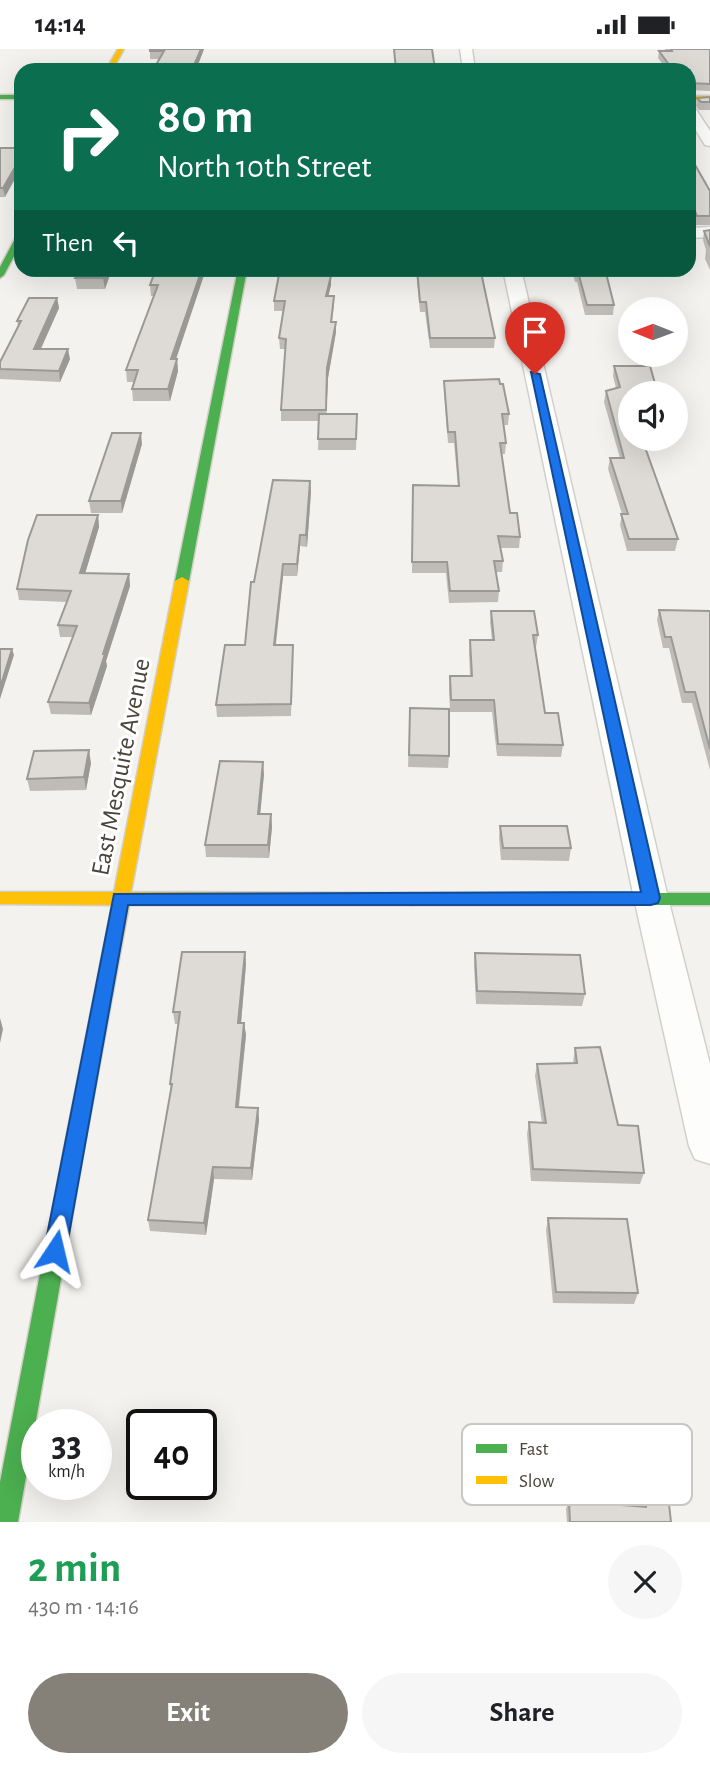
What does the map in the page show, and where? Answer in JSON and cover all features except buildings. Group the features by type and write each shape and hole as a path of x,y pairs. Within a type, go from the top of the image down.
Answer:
{"street":[{"path":"696,120 710,142"},
{"path":"0,275 14,248"},
{"name":"East Mesquite Avenue","path":"5,1522 120,899 241,277"},
{"path":"514,277 651,898 710,1146"},
{"path":"0,898 710,899"}],"traffic: fast":[{"path":"0,97 14,97"},
{"path":"0,275 14,248"},
{"path":"182,581 241,277"},
{"path":"411,899 710,899"},
{"path":"5,1522 74,1149"}],"traffic: slow":[{"path":"113,63 121,49"},
{"path":"696,98 710,98"},
{"path":"74,1149 182,581"},
{"path":"0,898 411,899"}],"route":[{"path":"55,1251 120,899 651,898 535,374"}]}
